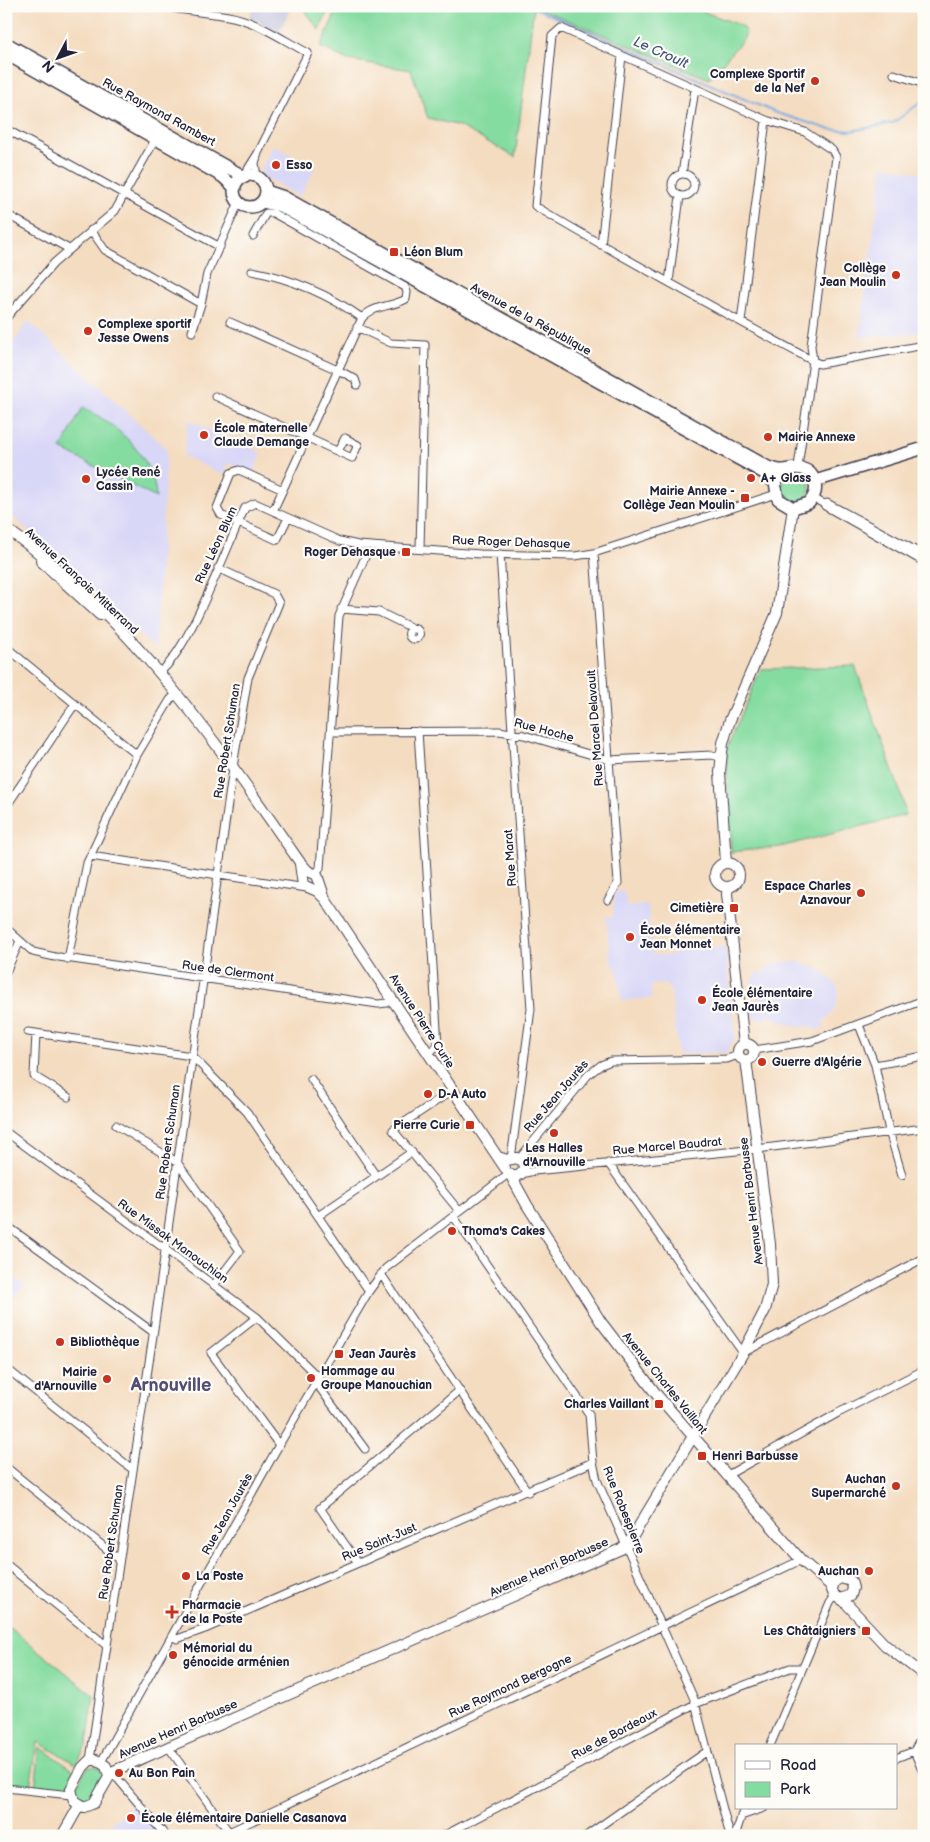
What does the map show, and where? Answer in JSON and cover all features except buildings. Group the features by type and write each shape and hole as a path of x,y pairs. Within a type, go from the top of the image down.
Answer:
{"main road":[{"name":"Rue Raymond Rambert","path":"6,42 249,177"},
{"name":"Rue Raymond Rambert","path":"8,59 156,138 224,177 235,188"},
{"path":"249,177 264,183 264,197 253,207 239,202 235,188 249,177"},
{"name":"Avenue de la République","path":"264,197 284,197 768,466 783,470"},
{"name":"Avenue de la République","path":"264,197 764,473 775,489"},
{"path":"815,482 924,448"},
{"path":"798,467 807,470 815,482 813,498 804,506 793,508 782,504 775,489 783,470 798,467"}],"street":[{"path":"164,6 229,16 251,23 308,53 258,153 249,177"},
{"path":"798,467 813,361 811,346 836,157 832,150 805,132 766,120 562,28 556,30 552,36 535,206 601,245 740,322 813,361 820,364 852,360 888,350 924,345"},
{"path":"601,245 622,56"},
{"path":"894,74 924,84"},
{"path":"682,174 695,89"},
{"path":"740,322 766,120"},
{"path":"6,129 220,247"},
{"path":"6,318 42,275 68,249 109,218 125,194 156,138"},
{"path":"682,174 692,179 694,187 687,196 680,196 672,189 672,182 676,176 682,174"},
{"path":"669,282 680,196"},
{"path":"192,332 201,304 207,274 239,202"},
{"path":"253,236 266,213 273,213 405,287 408,292 406,299 367,312 362,318 273,511"},
{"path":"6,214 68,249"},
{"path":"91,230 105,250 201,304"},
{"path":"252,272 309,286 341,303 362,318"},
{"path":"230,322 339,370 356,379 356,385"},
{"path":"357,327 390,343 425,345 420,549"},
{"path":"215,396 338,451"},
{"path":"283,490 239,470 231,473 217,508 221,515 277,540 288,518"},
{"name":"Rue Roger Dehasque","path":"273,511 340,541 370,546 557,557 594,552 775,489"},
{"path":"813,498 824,504 826,508 923,559"},
{"name":"Rue Léon Blum","path":"160,672 168,665 186,637 245,508 250,503 255,503 273,511"},
{"path":"726,863 720,757 725,733 777,613 793,508"},
{"name":"Avenue François Mitterrand","path":"9,530 137,647 160,672"},
{"path":"90,856 218,876 308,881 320,868 341,609 370,546"},
{"name":"Rue Marcel Delavault","path":"594,552 618,883 608,900"},
{"name":"Rue Marat","path":"500,554 532,1009 513,1165"},
{"name":"Rue Robert Schuman","path":"90,1760 248,678 279,603 274,594 218,568"},
{"path":"341,609 379,612 414,628"},
{"path":"6,647 137,755"},
{"name":"Avenue Pierre Curie","path":"160,672 234,766 299,861 308,881 325,899 453,1090 513,1165"},
{"path":"68,959 90,856 137,755 170,700 177,694"},
{"path":"6,807 76,704"},
{"path":"418,731 438,1045 429,1053"},
{"name":"Rue Hoche","path":"331,732 512,732 609,760 712,755 720,757"},
{"path":"726,863 732,865 738,873 735,884 728,887 718,884 714,876 716,869 726,863"},
{"path":"728,887 728,903 744,1044"},
{"name":"Rue de Clermont","path":"6,928 33,952 57,957 378,1004 387,1003 393,999"},
{"path":"6,972 20,941"},
{"path":"754,1050 812,1041 924,1000"},
{"path":"859,1025 875,1065 889,1131 902,1175"},
{"path":"68,1097 34,1076 32,1032 192,1056 247,1112 369,1290"},
{"path":"744,1044 752,1046 754,1050"},
{"path":"744,1044 738,1049 742,1057 751,1058 754,1050"},
{"path":"875,1065 924,1056"},
{"name":"Rue Jean Jaurès","path":"101,1762 278,1445 380,1274 454,1217 513,1165 588,1075 601,1065 617,1060 742,1057"},
{"name":"Avenue Henri Barbusse","path":"110,1772 169,1748 621,1549 626,1544 743,1353 765,1310 772,1284 770,1244 758,1148 742,1057"},
{"path":"311,1079 376,1176"},
{"path":"453,1090 393,1130 460,1212"},
{"path":"116,1126 177,1162 240,1250 214,1286"},
{"name":"Rue Marcel Baudrat","path":"513,1165 608,1163 758,1148 924,1128"},
{"name":"Rue Missak Manouchian","path":"6,1132 257,1317 317,1381"},
{"path":"318,1216 412,1152"},
{"path":"608,1163 743,1353 924,1258"},
{"name":"Avenue Charles Vaillant","path":"513,1165 520,1192 606,1329 693,1437 801,1560 868,1626 878,1632 923,1675"},
{"name":"Rue Robespierre","path":"454,1217 589,1414 593,1462 597,1480 695,1704 706,1752 730,1836"},
{"path":"6,1225 153,1332"},
{"path":"380,1274 528,1492"},
{"path":"257,1317 211,1353 278,1445"},
{"path":"6,1368 132,1469"},
{"path":"726,1476 838,1414 924,1370"},
{"path":"317,1381 365,1449"},
{"path":"358,1563 320,1508 459,1391"},
{"name":"Rue Saint-Just","path":"173,1636 177,1639 206,1629 528,1492 593,1462"},
{"path":"6,1467 119,1559"},
{"name":"Rue Raymond Bergogne","path":"230,1834 801,1560"},
{"path":"6,1564 108,1646"},
{"name":"Avenue Charles Vaillant","path":"813,1572 838,1579"},
{"path":"771,1744 830,1603 836,1595 838,1579 845,1578 851,1581 852,1594 848,1598 836,1595"},
{"name":"Avenue Charles Vaillant","path":"852,1594 860,1618"},
{"name":"Rue de Bordeaux","path":"443,1836 695,1704 790,1668 802,1668"},
{"path":"898,1757 914,1751 924,1733"},
{"path":"169,1748 230,1834"},
{"path":"914,1751 924,1775"},
{"path":"586,1836 706,1752"},
{"path":"79,1806 71,1795 71,1789 83,1767 90,1760 101,1762 166,1836"},
{"path":"79,1806 89,1806 94,1803 108,1781 110,1772"},
{"path":"6,1788 71,1795"},
{"path":"62,1836 79,1806"},
{"path":"735,1836 742,1812"}],"shaded area":[{"path":"254,6 292,6 279,32 249,17"},
{"path":"273,145 315,168 300,197 263,176 260,171"},
{"name":"Collège Jean Moulin","path":"883,166 924,174 920,215 924,217 924,332 859,337"},
{"name":"Lycée René Cassin","path":"28,321 167,449 155,649 6,510 6,353"},
{"name":"École maternelle Claude Demange","path":"188,420 262,453 253,473 229,463 223,475 184,456"},
{"name":"École élémentaire Jean Jaurès","path":"624,891 627,907 648,905 653,955 670,955 679,950 725,946 735,1037 727,1052 678,1054 671,992 666,984 651,985 652,998 622,1001 617,970 611,962 606,916 612,918 615,892"},
{"path":"796,961 820,969 833,981 839,990 835,1010 823,1022 825,1026 820,1029 814,1030 813,1026 803,1027 784,1023 769,1015 762,1020 753,1016 751,1005 759,999 759,995 752,992 751,979 759,972 764,974 768,967 774,964"},
{"path":"6,1271 24,1285 6,1307"},
{"name":"École élémentaire Danielle Casanova","path":"133,1804 159,1836 104,1836 106,1829"}],"green space":[{"path":"302,6 330,6 319,30"},
{"path":"339,6 534,6 515,157 459,126 428,118 411,70 348,60 320,47"},
{"path":"534,6 688,6 740,25 746,32 744,38 709,79"},
{"path":"83,407 109,423 132,444 149,469 154,483 156,498 61,449"},
{"path":"796,474 806,478 810,488 806,498 796,502 786,498 782,488 786,478"},
{"path":"855,666 900,791 906,815 780,847 731,852 726,750 761,669"},
{"path":"6,1625 94,1695 87,1744 76,1764 38,1742 30,1786 6,1783"},
{"path":"40,1747 76,1772 68,1788 35,1787"},
{"path":"94,1766 103,1771 105,1775 93,1800 84,1802 78,1799 74,1789 88,1767"}],"waterway":[{"name":"Le Croult","path":"530,6 774,112 828,129 851,131 893,123 924,100"}],"place":[{"name":"Complexe Sportif de la Nef","path":"815,81"},
{"name":"Esso","path":"276,165"},
{"name":"Léon Blum","path":"394,252"},
{"name":"Collège Jean Moulin","path":"896,275"},
{"name":"Complexe sportif Jesse Owens","path":"88,331"},
{"name":"École maternelle Claude Demange","path":"204,435"},
{"name":"Mairie Annexe","path":"768,437"},
{"name":"A+ Glass","path":"751,478"},
{"name":"Lycée René Cassin","path":"86,479"},
{"name":"Mairie Annexe - Collège Jean Moulin","path":"745,498"},
{"name":"Roger Dehasque","path":"406,552"},
{"name":"Espace Charles Aznavour","path":"861,893"},
{"name":"Cimetière","path":"734,908"},
{"name":"École élémentaire Jean Monnet","path":"630,937"},
{"name":"École élémentaire Jean Jaurès","path":"702,1000"},
{"name":"Guerre d'Algérie","path":"762,1062"},
{"name":"D-A Auto","path":"428,1094"},
{"name":"Pierre Curie","path":"470,1125"},
{"name":"Les Halles d'Arnouville","path":"554,1133"},
{"name":"Thoma's Cakes","path":"452,1231"},
{"name":"Bibliothèque","path":"60,1342"},
{"name":"Jean Jaurès","path":"339,1354"},
{"name":"Hommage au Groupe Manouchian","path":"311,1378"},
{"name":"Mairie d'Arnouville","path":"107,1379"},
{"name":"Charles Vaillant","path":"659,1404"},
{"name":"Henri Barbusse","path":"702,1456"},
{"name":"Auchan Supermarché","path":"896,1486"},
{"name":"Auchan","path":"869,1571"},
{"name":"La Poste","path":"186,1576"},
{"name":"Pharmacie de la Poste","path":"172,1612"},
{"name":"Les Châtaigniers","path":"866,1631"},
{"name":"Mémorial du génocide arménien","path":"173,1655"},
{"name":"Au Bon Pain","path":"119,1773"},
{"name":"École élémentaire Danielle Casanova","path":"131,1818"}],"district":[{"name":"Arnouville","path":"171,1385"}]}
